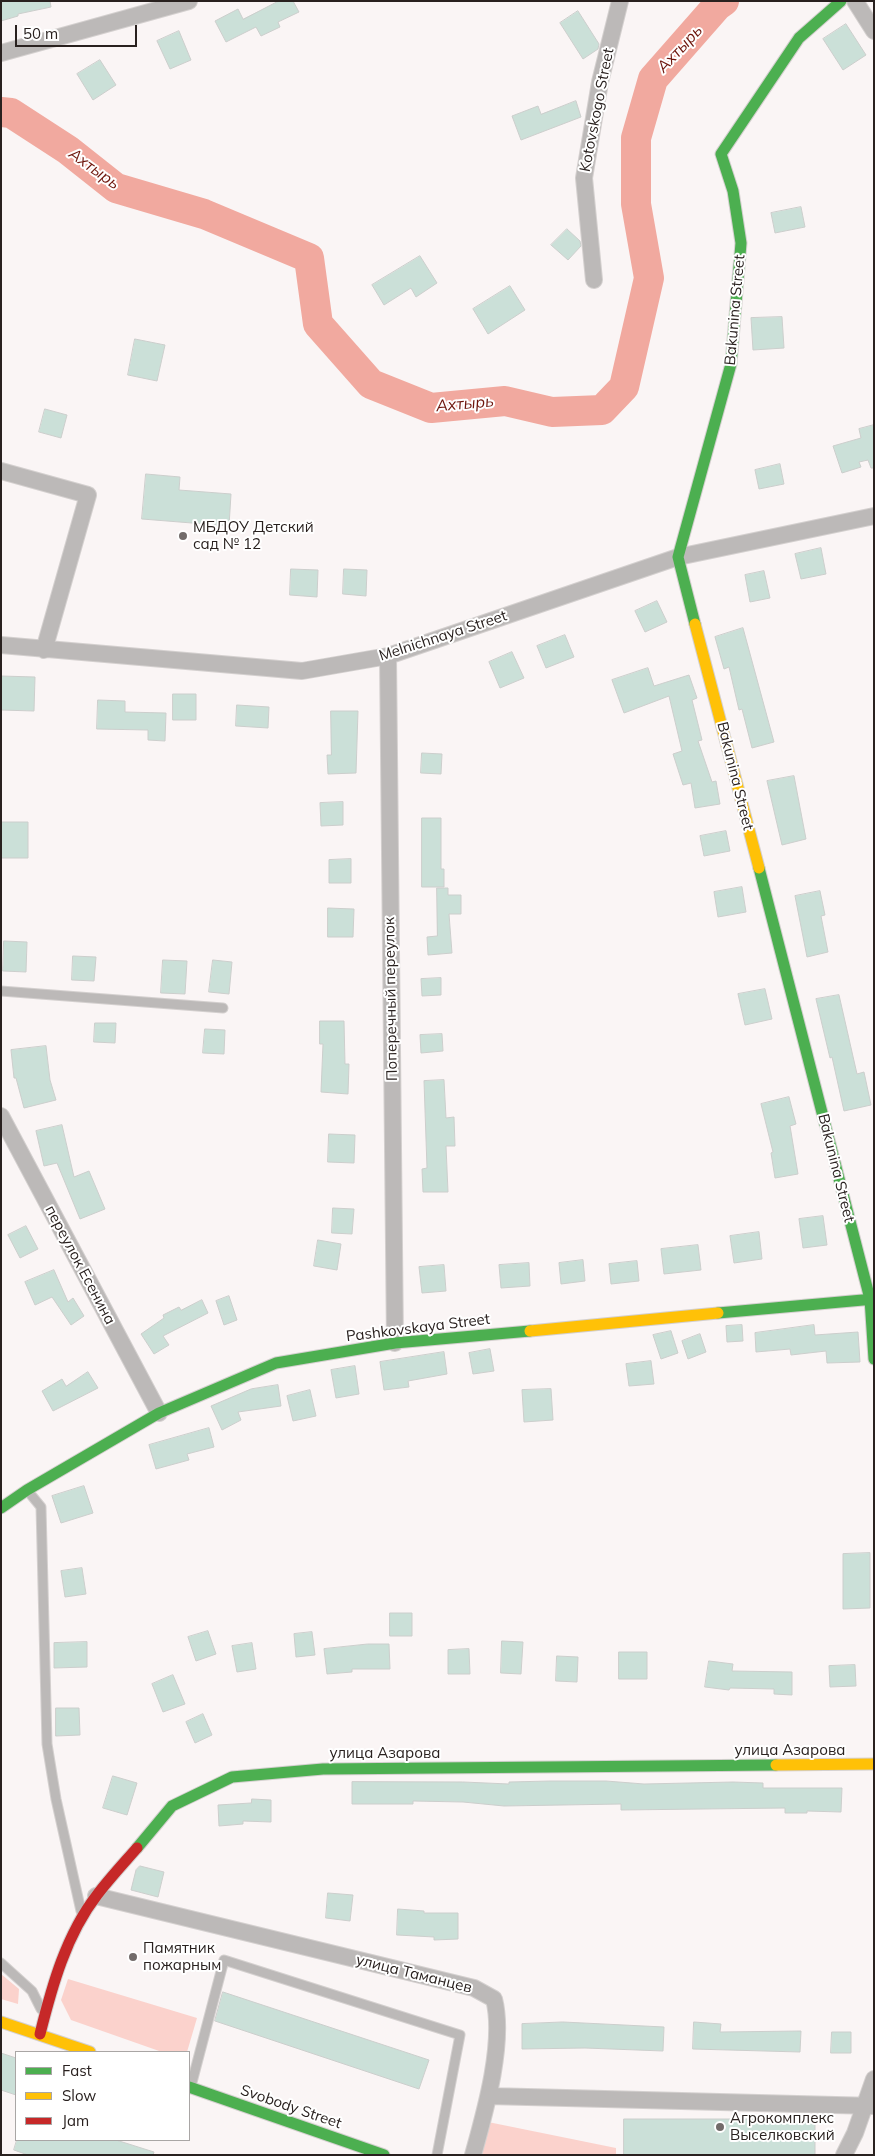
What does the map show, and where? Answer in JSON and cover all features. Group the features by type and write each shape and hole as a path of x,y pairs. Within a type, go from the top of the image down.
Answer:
{"street":[{"path":"1,53 189,1"},
{"name":"Kotovskogo Street","path":"594,280 584,178 600,82 620,1"},
{"name":"Bakunina Street","path":"841,1 799,38 721,154 733,191 741,243 731,364 678,556 872,1299 874,1359"},
{"path":"855,1 874,31"},
{"path":"1,471 88,495 44,650"},
{"name":"Melnichnaya Street","path":"1,645 302,671 388,656 678,556 874,516"},
{"name":"Поперечный переулок","path":"388,656 395,1343"},
{"name":"переулок Есенина","path":"1,1116 159,1413"},
{"name":"Pashkovskaya Street","path":"1,1508 27,1490 159,1413 276,1362 395,1343 872,1299"},
{"name":"улица Азарова","path":"40,2035 53,1981 82,1917 96,1896 172,1806 232,1777 322,1769 874,1764"},
{"name":"улица Таманцев","path":"96,1896 474,1988 494,1999 498,2016 490,2096 472,2155"},
{"path":"1,2022 87,2051"},
{"path":"844,2155 868,2106 874,2079"},
{"name":"Svobody Street","path":"190,2087 380,2154"},
{"path":"490,2096 868,2106"}],"lane":[{"path":"1,991 223,1008"},
{"path":"27,1490 41,1507 47,1744 56,1799 82,1917"},
{"path":"190,2087 224,1960 460,2036 437,2155"},
{"path":"1,1963 32,1991 44,2016"}],"shaded area":[{"path":"1,1974 19,1989 18,2004 1,1999"},
{"path":"68,1979 197,2018 187,2051 159,2051 71,2020 61,2000"},
{"path":"488,2122 616,2148 616,2155 482,2155"}],"building":[{"path":"1,1 50,1 51,7 18,14 18,16 1,21"},
{"path":"279,1 293,1 299,12 278,22 280,27 261,36 256,27 226,42 215,21 238,9 243,19"},
{"path":"578,11 599,44 598,49 583,59 560,23"},
{"path":"846,24 866,55 843,70 823,39"},
{"path":"179,31 191,60 170,69 157,41"},
{"path":"100,60 116,85 93,100 77,74"},
{"path":"576,101 581,117 521,140 512,116 538,106 541,114"},
{"path":"801,207 805,227 775,233 771,213"},
{"path":"567,229 580,241 581,246 568,260 551,245"},
{"path":"420,256 437,283 416,297 411,288 384,305 372,285"},
{"path":"510,286 525,310 488,334 473,309"},
{"path":"782,317 784,348 753,350 751,318"},
{"path":"135,339 165,345 157,381 128,375"},
{"path":"45,409 67,415 61,438 39,432"},
{"path":"874,425 874,468 871,468 868,460 859,462 861,467 842,473 833,446 861,438 859,429"},
{"path":"780,464 784,484 759,489 755,470"},
{"path":"146,474 180,477 179,490 231,494 229,526 142,519"},
{"path":"821,548 826,574 801,579 795,554"},
{"path":"291,569 318,570 317,597 290,595"},
{"path":"344,569 367,570 366,596 343,594"},
{"path":"764,571 770,598 750,602 745,575"},
{"path":"657,601 667,622 645,632 635,611"},
{"path":"743,628 774,742 752,748 742,709 739,710 729,667 724,669 715,637"},
{"path":"565,635 574,657 546,668 537,646"},
{"path":"512,652 524,678 500,688 489,662"},
{"path":"648,668 654,686 689,675 697,698 692,700 702,740 698,741 712,782 716,781 720,804 695,808 691,783 683,785 673,754 682,751 669,696 624,713 612,680"},
{"path":"1,676 35,677 34,711 1,710"},
{"path":"173,694 196,694 196,720 173,720"},
{"path":"98,700 125,701 125,712 166,713 165,741 148,740 148,730 97,729"},
{"path":"237,705 269,707 268,728 236,726"},
{"path":"331,711 358,711 356,773 328,774 327,755 331,755"},
{"path":"422,753 442,754 441,774 421,773"},
{"path":"794,776 806,839 782,845 767,781"},
{"path":"343,802 343,825 321,826 320,803"},
{"path":"422,818 441,818 441,869 444,869 444,887 422,887"},
{"path":"1,822 28,822 28,858 1,858"},
{"path":"726,831 730,851 704,856 700,836"},
{"path":"351,859 351,883 329,883 329,860"},
{"path":"742,887 746,912 718,917 714,892"},
{"path":"437,888 448,888 448,895 461,895 461,914 449,914 452,953 428,955 427,937 437,936"},
{"path":"820,891 825,915 821,916 828,952 807,957 795,896"},
{"path":"328,908 354,909 353,937 328,937"},
{"path":"4,941 27,942 26,972 3,971"},
{"path":"73,956 96,957 94,981 72,980"},
{"path":"163,960 187,961 185,994 161,993"},
{"path":"213,960 232,962 229,994 209,992"},
{"path":"441,978 441,995 422,996 421,979"},
{"path":"765,989 772,1019 745,1025 738,994"},
{"path":"839,995 857,1074 864,1072 871,1105 844,1111 816,999"},
{"path":"320,1021 344,1021 345,1064 349,1064 348,1094 321,1092 323,1044 320,1044"},
{"path":"95,1023 116,1023 115,1043 94,1042"},
{"path":"205,1029 225,1030 224,1054 203,1053"},
{"path":"442,1034 443,1051 421,1053 420,1035"},
{"path":"46,1046 50,1080 56,1100 24,1108 16,1078 14,1078 11,1050"},
{"path":"444,1080 446,1118 454,1117 455,1146 446,1146 448,1192 423,1192 422,1169 427,1168 424,1081"},
{"path":"789,1097 796,1124 790,1126 798,1174 775,1178 771,1153 773,1152 761,1104"},
{"path":"62,1125 74,1177 89,1171 105,1209 80,1219 57,1163 44,1166 36,1131"},
{"path":"329,1134 355,1135 354,1163 328,1162"},
{"path":"333,1208 354,1209 352,1234 332,1233"},
{"path":"823,1216 827,1245 803,1248 799,1219"},
{"path":"26,1226 38,1249 20,1258 8,1235"},
{"path":"759,1232 762,1259 734,1263 730,1236"},
{"path":"318,1240 341,1244 337,1270 314,1266"},
{"path":"698,1245 701,1270 664,1274 661,1249"},
{"path":"583,1260 585,1281 561,1284 559,1263"},
{"path":"637,1261 639,1281 611,1284 609,1264"},
{"path":"529,1263 530,1286 501,1288 499,1265"},
{"path":"444,1265 446,1291 422,1293 419,1267"},
{"path":"54,1270 68,1302 73,1298 84,1316 71,1325 52,1297 35,1305 25,1282"},
{"path":"229,1296 237,1320 224,1325 216,1301"},
{"path":"202,1300 208,1313 163,1336 169,1345 154,1354 141,1334 164,1318 163,1315 179,1307 181,1310"},
{"path":"742,1325 743,1341 727,1342 726,1326"},
{"path":"814,1325 815,1335 858,1332 860,1362 827,1363 826,1351 791,1355 790,1349 756,1352 755,1333"},
{"path":"671,1331 678,1353 661,1359 653,1335"},
{"path":"700,1334 706,1352 688,1359 682,1341"},
{"path":"490,1349 494,1371 473,1374 469,1353"},
{"path":"444,1352 447,1374 408,1381 409,1387 384,1390 380,1362"},
{"path":"651,1361 654,1384 629,1386 626,1364"},
{"path":"355,1366 359,1394 336,1398 331,1370"},
{"path":"88,1372 98,1388 53,1411 42,1391 62,1379 66,1386"},
{"path":"278,1385 281,1406 238,1412 241,1420 222,1430 211,1406 251,1389"},
{"path":"551,1389 553,1420 524,1422 522,1390"},
{"path":"310,1390 316,1416 293,1421 287,1396"},
{"path":"209,1428 214,1447 187,1454 189,1460 156,1469 149,1445"},
{"path":"84,1486 93,1513 61,1523 52,1496"},
{"path":"870,1553 870,1608 843,1609 843,1554"},
{"path":"82,1568 86,1594 65,1597 61,1571"},
{"path":"390,1613 412,1613 412,1636 390,1636"},
{"path":"208,1631 216,1654 196,1661 188,1637"},
{"path":"312,1632 315,1655 296,1657 294,1634"},
{"path":"502,1641 523,1642 521,1674 501,1673"},
{"path":"87,1642 87,1667 54,1668 54,1643"},
{"path":"252,1643 256,1669 237,1672 232,1646"},
{"path":"368,1644 389,1644 390,1669 352,1669 352,1672 327,1674 324,1649"},
{"path":"469,1649 470,1674 448,1674 448,1650"},
{"path":"619,1652 647,1652 647,1679 619,1679"},
{"path":"557,1656 578,1657 577,1682 556,1681"},
{"path":"709,1661 733,1664 732,1671 792,1672 792,1695 774,1694 774,1689 730,1688 729,1690 705,1687"},
{"path":"855,1665 856,1686 830,1687 829,1666"},
{"path":"173,1675 185,1704 163,1712 152,1684"},
{"path":"56,1708 79,1708 80,1735 56,1736"},
{"path":"203,1714 212,1735 195,1743 186,1722"},
{"path":"113,1776 137,1783 127,1815 103,1808"},
{"path":"606,1781 644,1784 733,1782 763,1783 763,1788 842,1788 841,1812 807,1811 807,1813 785,1813 785,1808 621,1810 621,1804 504,1806 463,1802 413,1801 413,1804 352,1804 352,1782 509,1784 509,1782"},
{"path":"252,1799 271,1800 271,1822 243,1821 243,1824 219,1826 218,1805 251,1803"},
{"path":"140,1866 164,1872 158,1897 131,1890 136,1870"},
{"path":"328,1893 353,1895 350,1921 326,1918"},
{"path":"398,1909 424,1911 424,1913 458,1913 458,1939 434,1940 434,1937 397,1935"},
{"path":"223,1992 429,2060 419,2089 215,2021"},
{"path":"563,2022 664,2027 663,2051 585,2048 522,2049 522,2024"},
{"path":"694,2022 721,2024 720,2032 801,2031 800,2052 693,2049"},
{"path":"832,2032 851,2032 851,2053 831,2053"},
{"path":"1,2053 15,2058 15,2095 1,2090"},
{"path":"624,2119 815,2119 815,2155 624,2155"},
{"path":"17,2141 119,2141 154,2152 153,2155 28,2155 14,2150"}],"waterway":[{"name":"Ахтырь","path":"1,112 11,113 68,150 116,188 204,214 309,258 318,324 371,384 431,408 505,401 552,412 602,410 624,387 649,278 636,204 636,138 653,79 717,6 724,1"}],"traffic: fast":[{"path":"695,624 678,557 731,364 741,243 733,191 721,154 799,38 841,1"},
{"path":"759,868 870,1299 874,1359"},
{"path":"718,1313 874,1299"},
{"path":"1,1508 27,1490 159,1413 276,1363 395,1343 530,1331"},
{"path":"137,1848 172,1806 232,1777 323,1769 776,1765"},
{"path":"190,2087 384,2155"}],"traffic: slow":[{"path":"695,624 759,868"},
{"path":"530,1331 718,1313"},
{"path":"776,1765 874,1764"},
{"path":"1,2022 87,2051"}],"traffic: jam":[{"path":"40,2034 61,1961 77,1927 97,1895 137,1848"}],"place":[{"name":"МБДОУ Детский сад № 12","path":"183,536"},
{"name":"Памятник пожарным","path":"133,1957"},
{"name":"Агрокомплекс Выселковский","path":"720,2127"}]}
